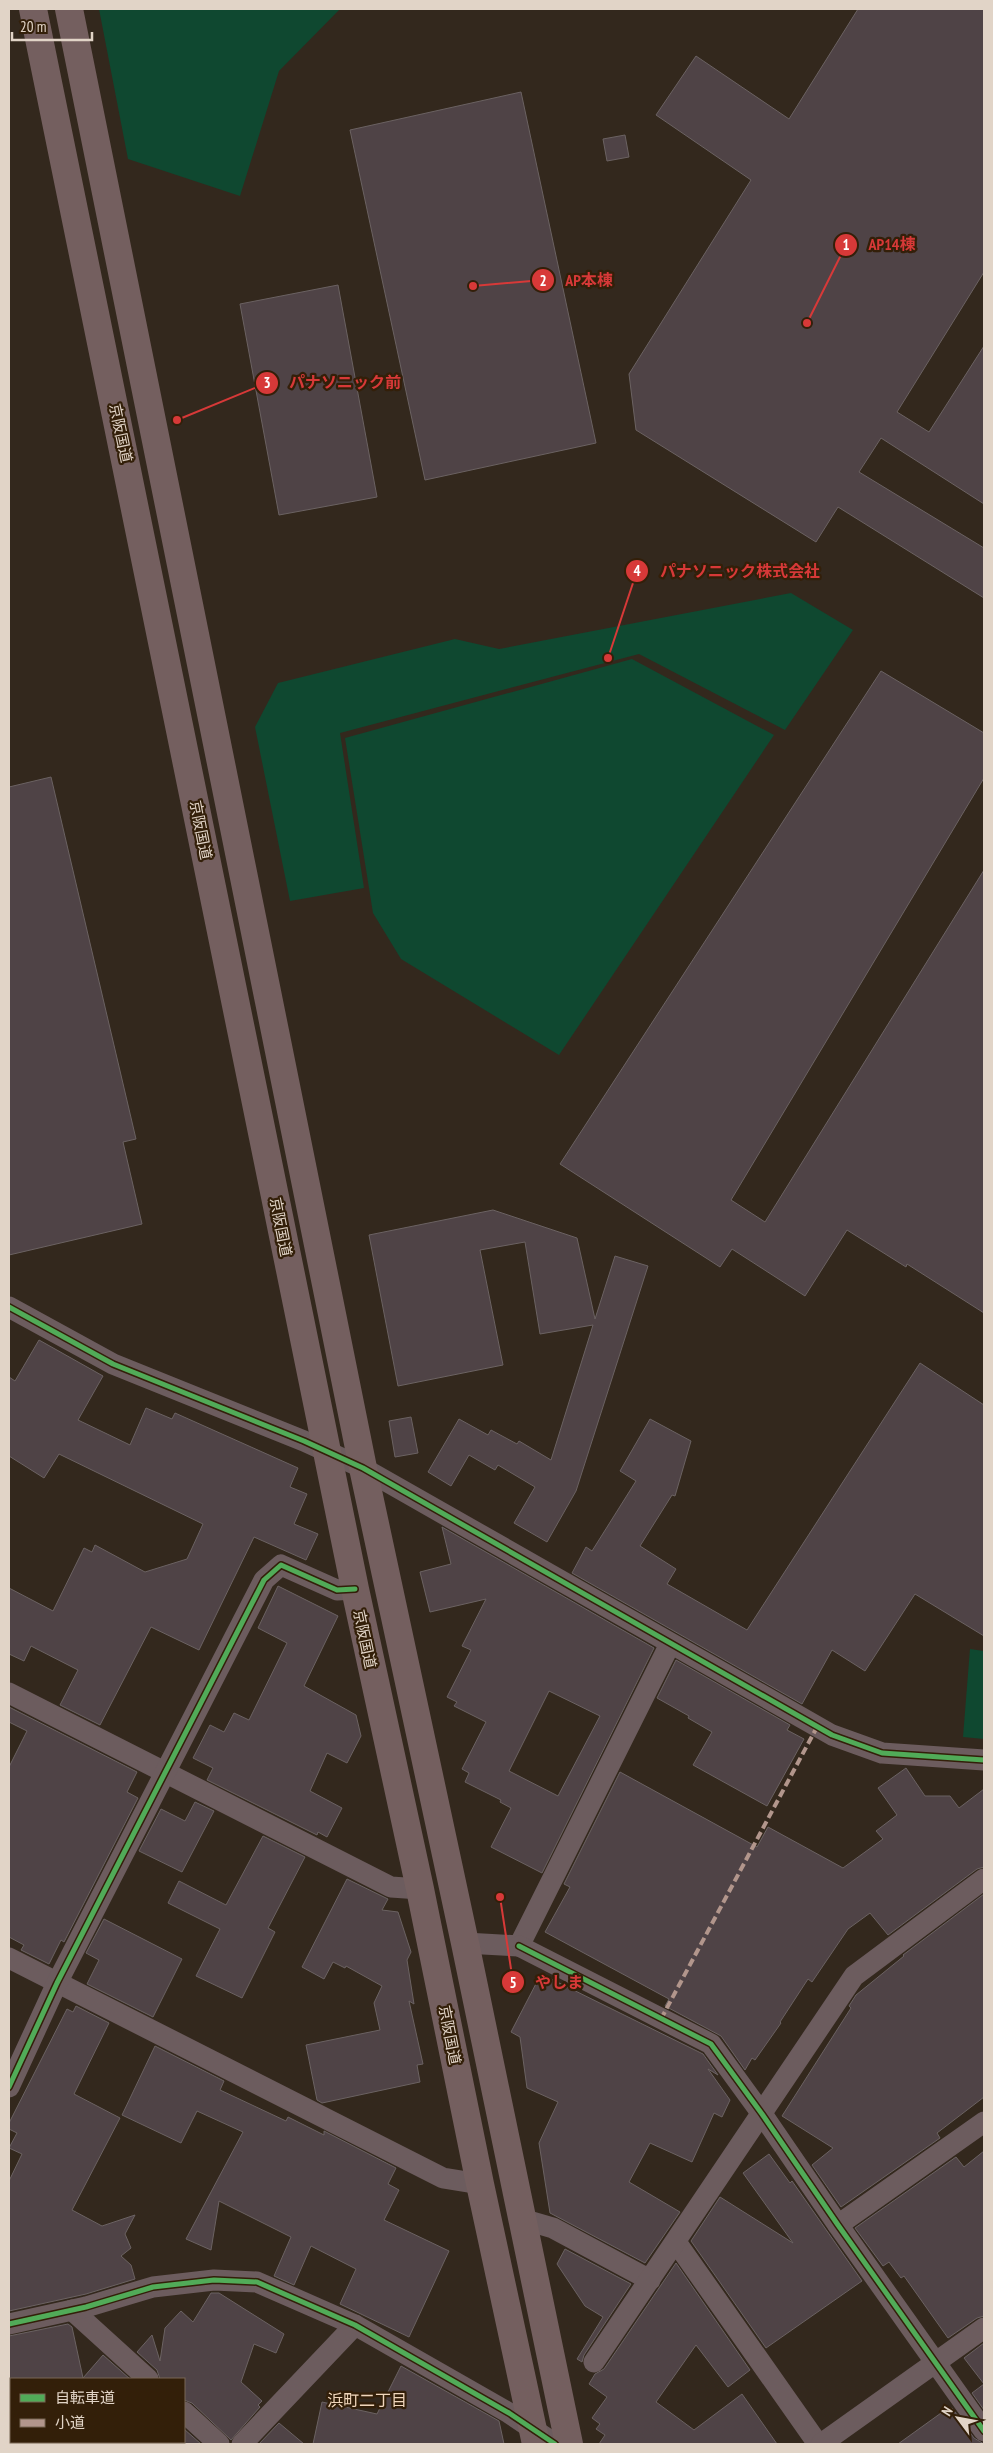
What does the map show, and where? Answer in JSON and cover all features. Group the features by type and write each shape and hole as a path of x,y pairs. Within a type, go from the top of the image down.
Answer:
{"highway":[{"name":"京阪国道","path":"33,9 354,1589 420,1889 480,2184 542,2440"},
{"path":"69,9 363,1468 465,1943 569,2444"}],"street":[{"path":"9,1307 113,1364 363,1468 832,1735 882,1753 984,1760"},
{"path":"9,2087 58,1983 164,1772 264,1580 282,1565 337,1590 354,1589"},
{"path":"519,1946 670,1644"},
{"path":"9,1693 391,1887 420,1889"},
{"path":"594,2362 854,1976 984,1879"},
{"path":"465,1943 519,1946 711,2044 762,2114 934,2363 984,2431"},
{"path":"9,1958 444,2178 480,2184"},
{"path":"838,2225 984,2122"},
{"path":"522,2219 553,2228 650,2280"},
{"path":"676,2242 821,2444 984,2328"},
{"path":"9,2324 72,2310 153,2287 214,2280 257,2282 354,2325 509,2413 542,2440"},
{"path":"72,2310 147,2378"},
{"path":"242,2444 354,2325"},
{"path":"185,2413 219,2444"}],"green space":[{"path":"99,9 340,9 279,71 240,196 128,159"},
{"path":"791,593 853,630 785,730 639,654 340,733 364,888 290,901 255,727 278,683 455,639 499,649"},
{"path":"632,659 774,735 559,1055 401,959 373,913 345,738"},
{"path":"970,1649 984,1651 984,1739 963,1737"}],"building":[{"path":"858,9 984,9 984,272 897,412 929,432 984,346 984,504 881,438 859,472 984,548 984,598 838,507 816,542 636,430 629,374 751,180 656,115 696,56 789,119"},
{"path":"521,92 596,443 425,480 350,130"},
{"path":"625,135 629,157 607,161 603,139"},
{"path":"338,285 377,497 279,515 240,304"},
{"path":"881,671 984,733 984,778 731,1200 765,1222 984,870 984,1313 907,1264 906,1267 847,1230 805,1296 732,1249 720,1267 560,1164"},
{"path":"51,777 136,1139 123,1142 142,1224 9,1255 9,787"},
{"path":"493,1210 577,1238 595,1319 615,1256 648,1266 576,1491 547,1542 514,1523 535,1487 498,1465 495,1470 469,1455 451,1486 428,1472 459,1419 488,1435 491,1430 517,1444 519,1441 551,1460 593,1325 540,1334 525,1242 480,1250 503,1365 398,1386 369,1235"},
{"path":"39,1340 103,1376 78,1420 130,1445 146,1408 172,1419 175,1413 298,1468 290,1487 307,1494 294,1524 318,1534 306,1560 254,1537 199,1650 151,1627 100,1725 60,1705 78,1670 31,1646 24,1661 9,1654 9,1588 53,1611 84,1548 92,1552 95,1545 145,1572 187,1559 203,1524 59,1454 44,1478 9,1456 9,1377 15,1381"},
{"path":"920,1363 984,1405 984,1636 915,1594 865,1671 832,1650 802,1704 572,1573 586,1547 592,1551 636,1481 620,1471 650,1419 691,1441 675,1496 672,1495 640,1546 676,1569 667,1584 747,1630"},
{"path":"411,1417 418,1453 395,1457 389,1421"},
{"path":"442,1527 654,1648 542,1873 491,1847 511,1808 500,1802 501,1800 465,1782 469,1773 462,1769 486,1722 454,1706 457,1702 447,1697 471,1650 462,1646 486,1599 430,1612 420,1572 451,1564","holes":["549,1691 600,1716 558,1796 509,1771"]},
{"path":"278,1586 338,1616 304,1686 356,1715 361,1736 347,1763 327,1753 310,1791 342,1808 327,1837 318,1832 317,1835 207,1780 213,1768 193,1758 210,1725 224,1732 234,1713 249,1720 287,1643 258,1628"},
{"path":"676,1660 790,1725 787,1730 804,1739 767,1806 693,1765 712,1732 688,1718 689,1716 657,1698"},
{"path":"9,1707 137,1772 127,1792 138,1798 64,1942 61,1940 49,1964 21,1950 24,1945 9,1937 9,1767 27,1731 9,1722"},
{"path":"906,1768 925,1796 950,1796 959,1808 984,1789 984,1867 977,1869 888,1935 870,1913 848,1929 812,1982 808,1979 781,2023 755,2060 752,2058 745,2070 721,2036 665,2006 669,1999 545,1932 570,1887 564,1884 620,1772 757,1847 768,1827 843,1868 883,1839 876,1831 897,1815 878,1788"},
{"path":"195,1802 214,1811 182,1872 139,1851 161,1809 185,1821"},
{"path":"263,1836 305,1857 268,1928 275,1932 242,1998 196,1976 220,1929 168,1903 179,1881 226,1905"},
{"path":"347,1879 388,1899 382,1910 398,1912 411,1952 407,1960 414,2004 409,2001 423,2064 417,2065 420,2082 322,2103 317,2100 306,2045 380,2030 374,2003 382,1986 346,1966 345,1968 333,1962 324,1979 302,1967"},
{"path":"984,1894 984,2097 937,2133 940,2138 841,2207 812,2165 833,2148 782,2116 851,2008 849,2006 856,1995 903,1955"},
{"path":"104,1919 182,1959 153,2017 87,1984 99,1960 86,1953"},
{"path":"541,1974 703,2054 718,2075 708,2069 730,2100 722,2117 714,2113 692,2162 650,2143 629,2182 680,2212 645,2263 550,2213 539,2143 558,2102 527,2088 520,2037 511,2032"},
{"path":"76,2006 109,2023 74,2094 120,2118 72,2210 102,2226 135,2215 125,2234 131,2248 121,2256 131,2265 135,2279 86,2294 9,2311 9,2181 22,2154 9,2148 17,2133 9,2129 9,2123 67,2009 73,2012"},
{"path":"155,2046 224,2081 220,2090 286,2121 288,2117 324,2135 324,2131 396,2168 388,2184 399,2190 384,2220 449,2251 409,2337 340,2304 356,2269 311,2246 294,2285 274,2276 291,2237 219,2201 211,2250 186,2239 243,2132 197,2111 181,2143 122,2115"},
{"path":"984,2151 984,2316 977,2318 948,2338 904,2276 901,2278 889,2262 883,2266 855,2228 956,2157 964,2167"},
{"path":"769,2154 790,2183 792,2181 862,2281 766,2348 691,2241 720,2197 793,2243 743,2173"},
{"path":"565,2249 631,2284 584,2355 582,2362 577,2359 603,2317 585,2306 557,2264"},
{"path":"676,2263 750,2370 728,2387 696,2345 656,2402 694,2430 742,2394 777,2444 599,2444 605,2435 596,2429 600,2424 592,2418 607,2397 589,2384 595,2374 604,2369"},
{"path":"211,2293 219,2293 284,2334 276,2353 254,2344 241,2382 262,2401 258,2405 260,2407 231,2440 192,2403 185,2400 185,2378 160,2378 157,2370 137,2352 152,2335 160,2361 165,2328 181,2311 193,2322"},
{"path":"68,2324 72,2327 83,2378 9,2379 9,2336"},
{"path":"984,2343 984,2384 964,2358"},
{"path":"103,2355 129,2378 83,2378"},
{"path":"401,2366 499,2421 504,2444 313,2444 322,2402 377,2414"},
{"path":"984,2384 984,2410 972,2393"},
{"path":"948,2408 949,2410 952,2408 974,2438 984,2444 898,2444"},
{"path":"279,2423 304,2444 259,2444"},
{"path":"185,2430 201,2444 184,2444"}],"marked path":[{"path":"661,2019 817,1727"}],"cycle path":[{"path":"9,1307 113,1364 304,1441 363,1468 832,1735 882,1753 984,1760"},
{"path":"9,2087 57,1983 264,1580 281,1565 337,1590 355,1589"},
{"path":"519,1946 711,2044 984,2431"},
{"path":"9,2324 86,2307 153,2287 214,2280 257,2282 355,2325 509,2413 555,2444"}],"place":[{"name":"AP本棟","path":"473,286"},
{"name":"AP14棟","path":"807,323"},
{"name":"パナソニック前","path":"177,420"},
{"name":"パナソニック株式会社","path":"608,658"},
{"name":"やしま","path":"500,1897"}],"district":[{"name":"浜町二丁目","path":"367,2400"}]}
